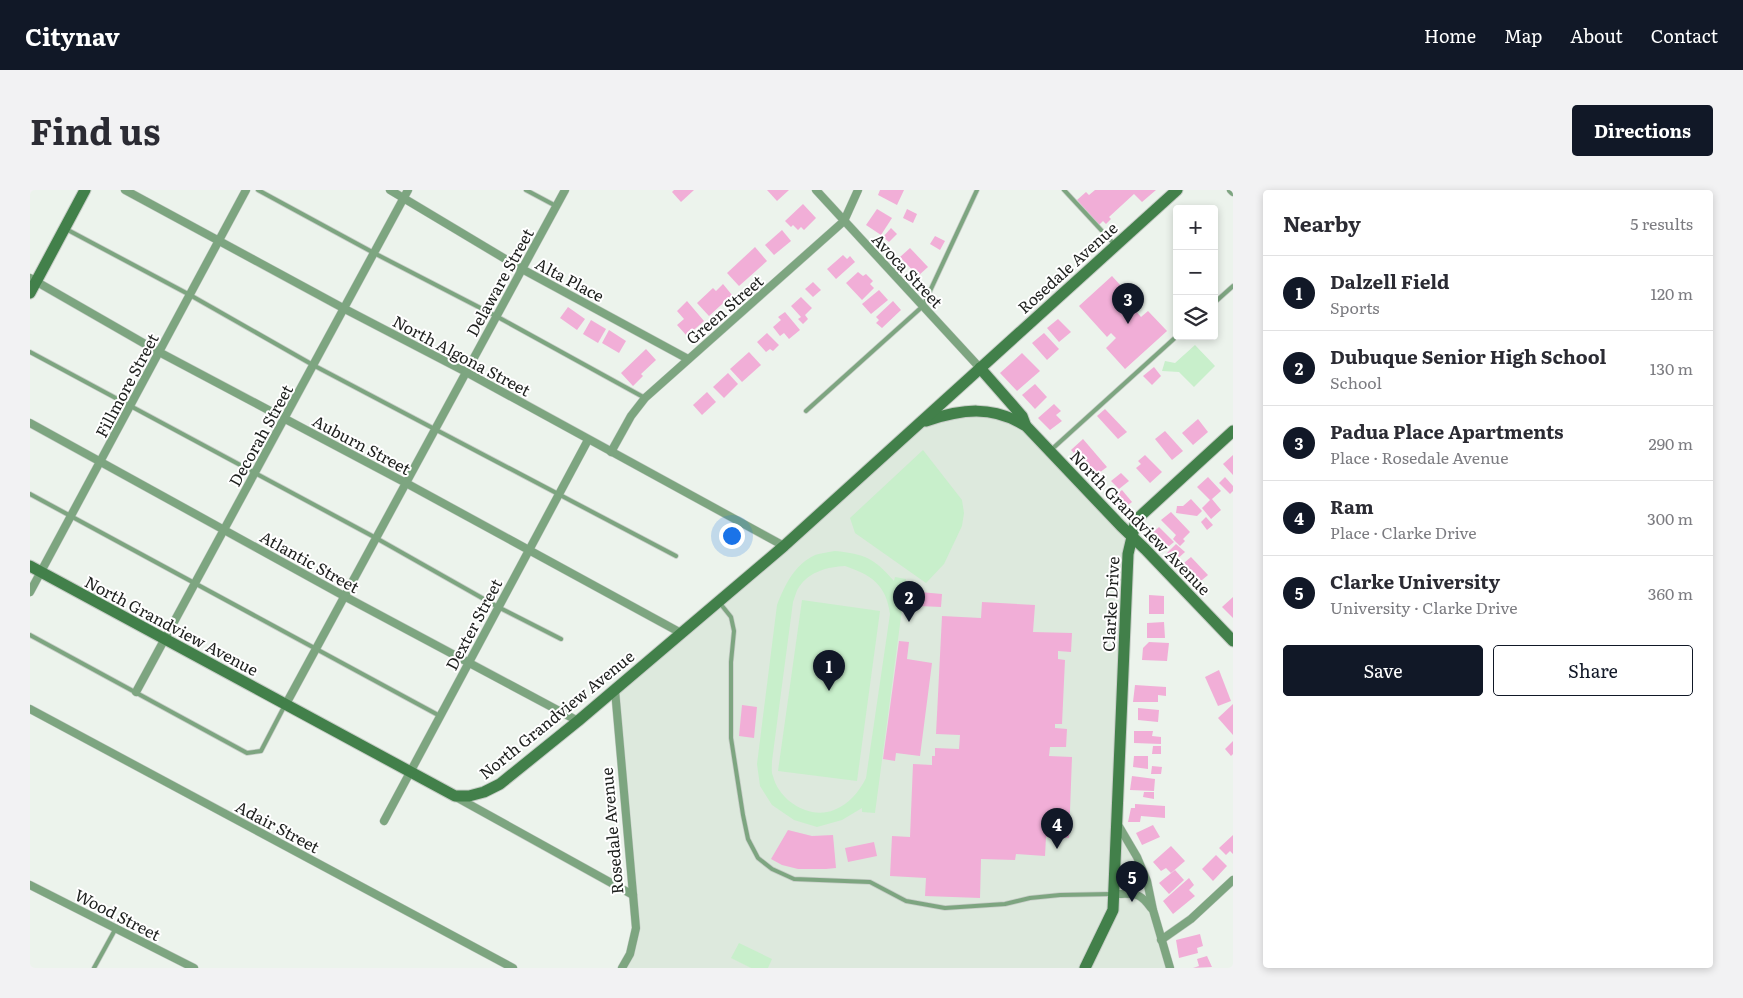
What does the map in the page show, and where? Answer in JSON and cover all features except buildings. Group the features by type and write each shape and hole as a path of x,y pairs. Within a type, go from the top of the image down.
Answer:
{"street":[{"path":"30,293 33,280 85,190"},
{"name":"North Algona Street","path":"125,190 466,372 784,546"},
{"name":"Fillmore Street","path":"30,592 246,190"},
{"name":"Alta Place","path":"390,190 522,269 688,359"},
{"name":"Decorah Street","path":"136,692 408,190"},
{"name":"Delaware Street","path":"286,704 565,190"},
{"name":"Avoca Street","path":"816,190 980,368"},
{"name":"Green Street","path":"611,452 631,416 646,398 844,221 858,190"},
{"name":"Rosedale Avenue","path":"980,368 1177,190"},
{"name":"Auburn Street","path":"33,280 159,352 406,483 681,633"},
{"name":"North Grandview Avenue","path":"30,566 410,773 455,796 469,796 500,784 578,721 784,546 980,368 1022,416 1026,426"},
{"name":"North Grandview Avenue","path":"920,423 947,414 975,410 995,412 1015,419 1026,426 1233,641"},
{"name":"Atlantic Street","path":"30,423 344,596 578,721"},
{"name":"Clarke Drive","path":"1084,968 1113,910 1128,554 1136,520 1233,431"},
{"name":"Dexter Street","path":"384,821 588,440"},
{"name":"Rosedale Avenue","path":"615,690 636,928 630,954 622,968"},
{"name":"Adair Street","path":"30,709 513,968"},
{"path":"455,796 633,895"},
{"path":"1117,822 1137,857 1147,881 1152,910 1170,968"},
{"path":"1161,940 1191,919 1233,880"},
{"name":"Wood Street","path":"30,885 194,968"},
{"path":"1114,894 1130,894 1143,897 1152,910"}],"lane":[{"path":"258,190 646,398"},
{"path":"526,190 556,206"},
{"path":"806,411 923,306 977,190"},
{"path":"1064,190 1115,245"},
{"path":"64,228 190,295 313,365 436,428 558,495 676,556"},
{"path":"1218,299 1233,286"},
{"path":"1050,451 1173,340"},
{"path":"30,352 376,538 498,607 561,638"},
{"path":"30,494 440,716"},
{"path":"718,602 731,618 734,630 731,662 731,738 742,816 748,839 758,858 772,869 794,879 870,882 906,901 945,908 1006,904 1030,898 1060,895 1114,894"},
{"path":"30,635 247,753 261,751 286,704"},
{"path":"94,968 116,928"}],"shaded area":[{"path":"975,410 1026,426 1129,532 1117,822 1137,857 1170,968 622,968 636,928 615,690 920,423"}],"green space":[{"path":"1195,345 1215,366 1194,387 1179,372 1162,371 1165,361 1175,363"},
{"path":"923,450 962,500 964,513 962,526 944,564 926,583 855,533 850,518"},
{"path":"835,551 868,558 881,567 894,581 895,577 906,579 875,813 862,812 862,808 842,820 817,827 794,820 772,805 760,786 757,764 777,605 791,576 801,564 815,555","holes":["845,566 870,577 876,582 885,595 890,614 866,778 857,793 849,801 834,810 815,812 797,806 782,793 776,785 772,773 772,761 793,602 796,592 808,577 826,569"]},
{"path":"802,600 880,611 857,781 778,771"},
{"path":"739,943 772,959 768,968 751,968 731,958"}],"place":[{"name":"Padua Place Apartments","path":"1128,324"},
{"name":"Dubuque Senior High School","path":"909,622"},
{"name":"Dalzell Field","path":"829,691"},
{"name":"Ram","path":"1057,849"},
{"name":"Clarke University","path":"1132,902"}]}
